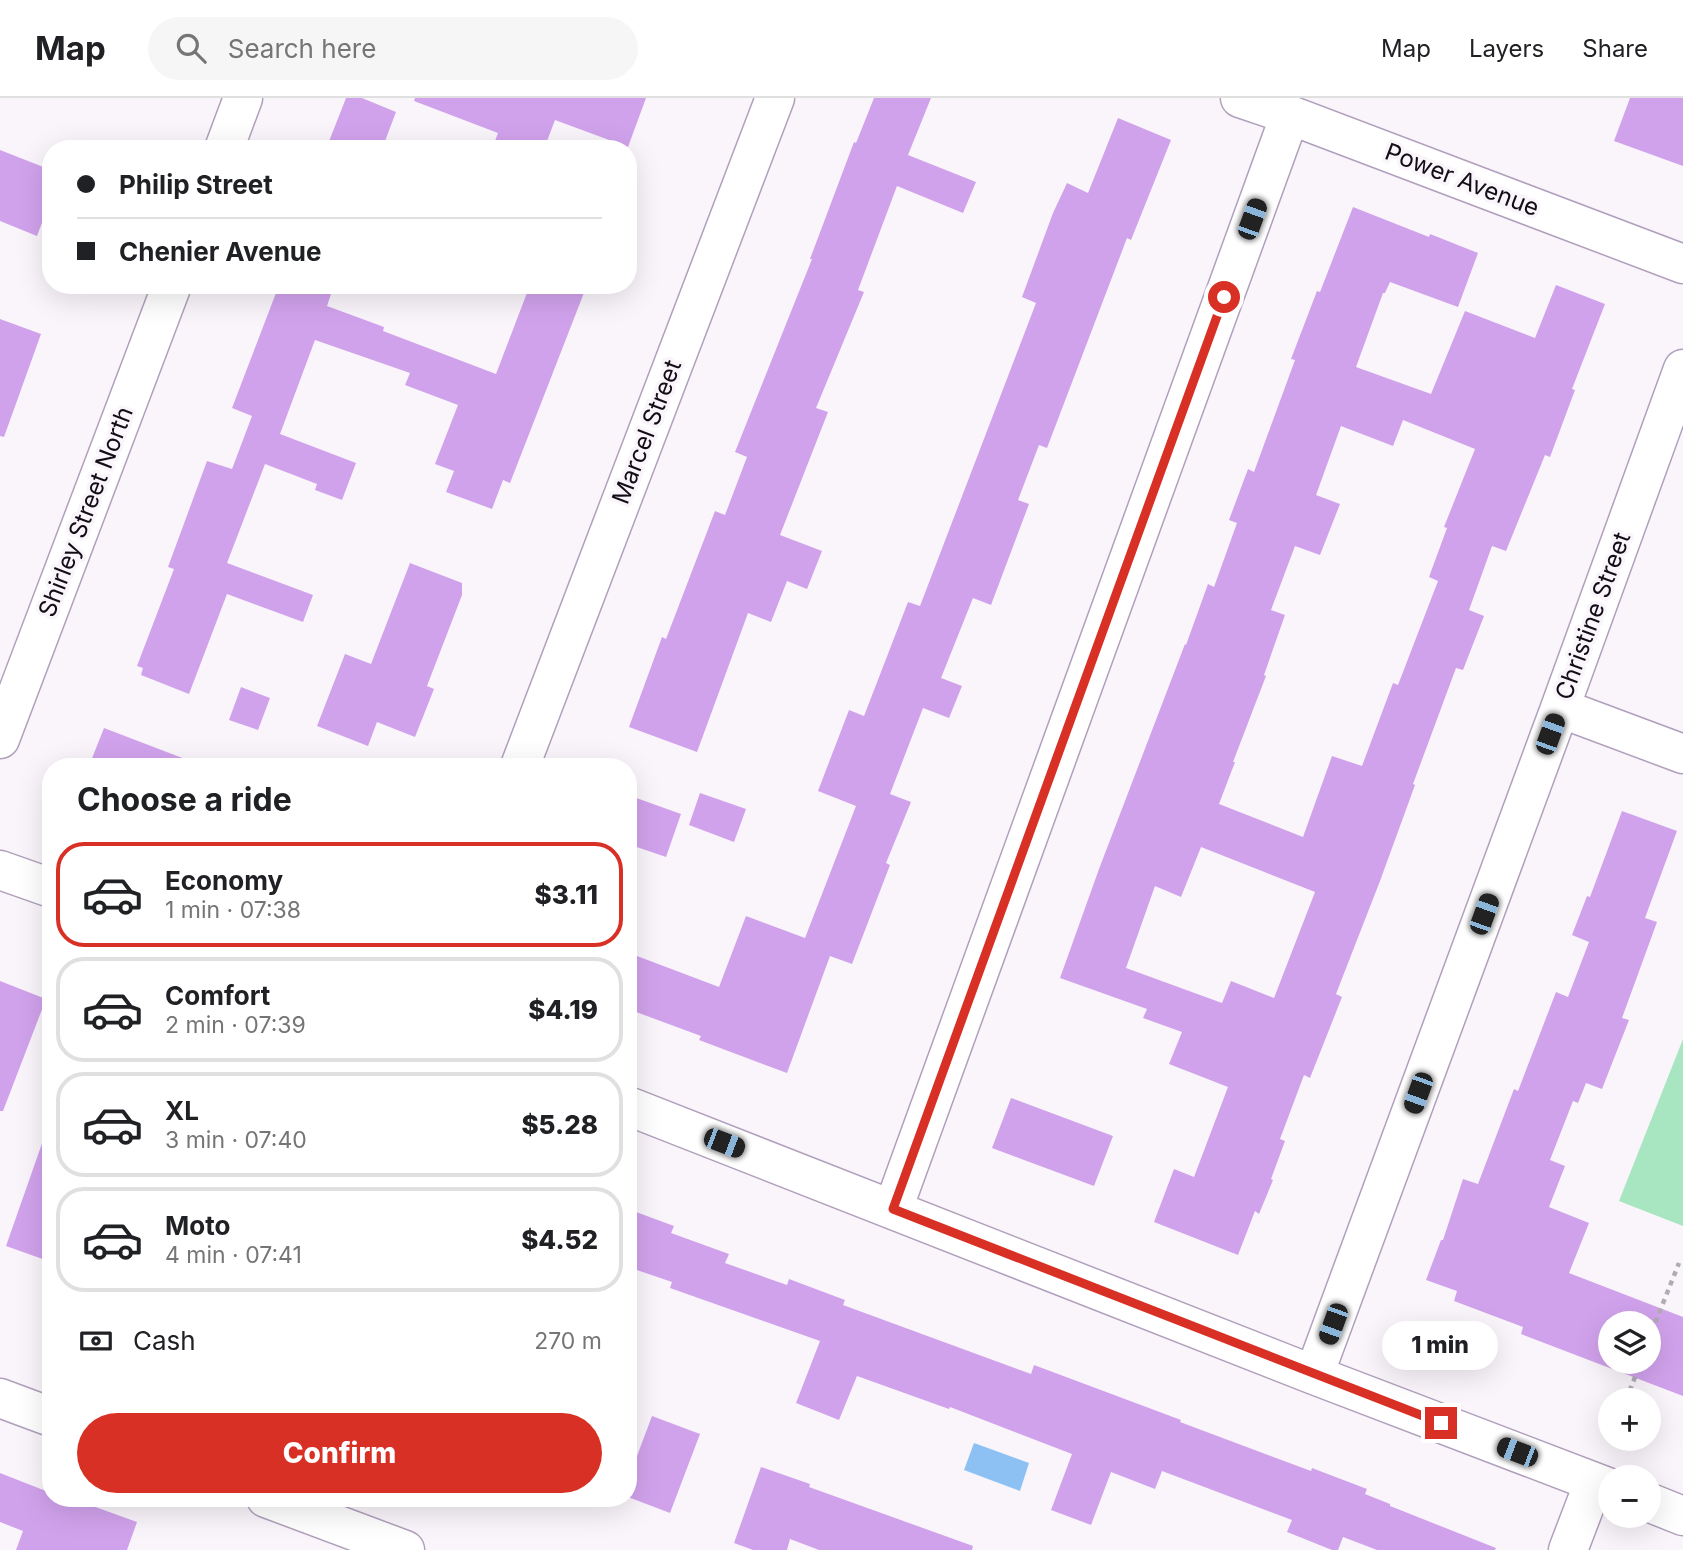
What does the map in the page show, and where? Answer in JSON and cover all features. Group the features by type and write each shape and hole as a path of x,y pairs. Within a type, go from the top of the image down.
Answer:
{"street":[{"path":"227,140 243,98"},
{"name":"Marcel Street","path":"523,758 775,98"},
{"name":"Power Avenue","path":"1240,98 1683,264"},
{"path":"893,1209 1290,115"},
{"name":"Shirley Street North","path":"0,739 169,294"},
{"name":"Christine Street","path":"1314,1375 1683,369"},
{"path":"1560,708 1683,754"},
{"path":"0,870 42,885"},
{"path":"637,1109 1598,1483"},
{"path":"0,1398 42,1414"},
{"path":"1568,1550 1598,1493"},
{"path":"290,1507 405,1550"},
{"path":"1661,1507 1683,1516"}],"path":[{"path":"1660,1311 1679,1263"}],"green space":[{"path":"1683,1039 1683,1226 1619,1201"}],"water":[{"path":"974,1443 1029,1463 1020,1491 964,1470"}],"building":[{"path":"346,98 362,98 396,112 385,140 330,140"},
{"path":"415,98 646,98 631,140 609,140 555,120 547,140 495,140 498,133 414,101"},
{"path":"874,98 931,98 908,155 976,182 963,213 897,186 858,290 864,292 816,408 828,412 780,535 822,551 807,589 787,581 771,622 748,613 697,752 629,727 662,637 666,639 715,511 725,515 747,457 735,452 812,259 854,142 856,143"},
{"path":"1630,98 1683,98 1683,166 1614,141"},
{"path":"1118,118 1171,140 1131,240 1127,238 1047,448 1039,445 1018,500 1029,504 991,605 973,598 941,678 962,686 949,718 923,708 890,794 911,802 886,863 890,865 852,964 830,956 787,1073 699,1040 701,1036 637,1012 637,956 719,987 746,916 805,938 856,806 818,791 849,710 864,716 908,602 920,606 1036,303 1022,297 1053,213 1067,183 1088,193"},
{"path":"0,150 42,166 42,223 37,236 0,221"},
{"path":"1353,207 1478,253 1458,307 1390,282 1383,293 1356,367 1431,394 1465,311 1535,338 1556,285 1605,304 1572,389 1575,390 1550,457 1545,455 1506,551 1492,546 1469,610 1484,616 1463,670 1456,668 1380,881 1336,994 1342,997 1310,1078 1304,1075 1280,1139 1285,1141 1271,1179 1273,1180 1259,1214 1255,1211 1238,1255 1154,1222 1174,1169 1194,1177 1228,1087 1169,1064 1182,1032 1143,1018 1147,1009 1060,978 1208,584 1214,587 1237,523 1229,520 1248,469 1254,472 1295,360 1291,359 1317,291 1320,292","holes":["1403,420 1475,449 1444,527 1447,528 1429,577 1438,581 1398,685 1393,683 1362,766 1332,756 1303,837 1219,804 1266,676 1264,675 1285,615 1271,610 1295,546 1320,555 1340,504 1316,495 1341,426 1393,446","1201,847 1315,892 1274,998 1231,981 1222,1003 1126,968 1155,886 1181,897"]},
{"path":"276,294 331,294 327,306 384,327 383,331 496,374 527,294 584,294 510,483 503,480 492,509 446,492 454,471 435,464 458,405 405,385 410,373 315,340 280,434 356,463 342,500 315,490 317,484 265,464 227,563 313,595 303,622 227,594 189,694 141,675 143,668 137,666 174,569 168,567 207,461 232,469 252,416 232,408"},
{"path":"0,319 41,334 4,437 0,436"},
{"path":"410,563 462,583 462,595 427,686 434,689 415,737 377,722 368,746 317,726 345,654 371,664"},
{"path":"241,687 270,698 258,730 229,720"},
{"path":"104,728 182,758 92,758"},
{"path":"700,793 746,809 734,842 689,825"},
{"path":"637,798 681,814 666,857 637,847"},
{"path":"1622,811 1677,831 1645,918 1657,922 1622,1018 1629,1020 1602,1089 1586,1083 1578,1103 1573,1101 1550,1160 1565,1166 1549,1207 1589,1223 1569,1273 1683,1317 1683,1396 1626,1374 1661,1374 1661,1311 1598,1311 1598,1363 1521,1334 1523,1327 1454,1301 1457,1291 1426,1280 1443,1240 1463,1179 1478,1184 1514,1089 1518,1091 1556,992 1568,997 1589,942 1572,935 1587,896 1590,897"},
{"path":"0,981 42,997 42,1009 3,1111 0,1111"},
{"path":"1011,1098 1113,1136 1094,1186 992,1148"},
{"path":"42,1143 42,1259 6,1246"},
{"path":"637,1212 674,1226 671,1233 729,1254 725,1263 787,1285 789,1279 845,1300 843,1305 1031,1374 1034,1365 1311,1471 1312,1468 1367,1489 1365,1494 1390,1506 1496,1548 1377,1550 1343,1537 1338,1550 1332,1550 1287,1532 1292,1520 1162,1471 1155,1489 1111,1472 1091,1525 1051,1510 1072,1454 950,1407 949,1409 857,1376 839,1420 796,1403 820,1341 670,1288 672,1282 637,1270"},
{"path":"652,1416 700,1434 670,1513 637,1500 637,1456"},
{"path":"761,1467 973,1546 972,1550 819,1550 790,1539 787,1550 753,1550 734,1543"},
{"path":"0,1473 42,1489 42,1507 95,1507 137,1522 127,1550 16,1550 23,1531 0,1522"}],"route":[{"path":"1224,297 893,1209 1441,1423"}]}
